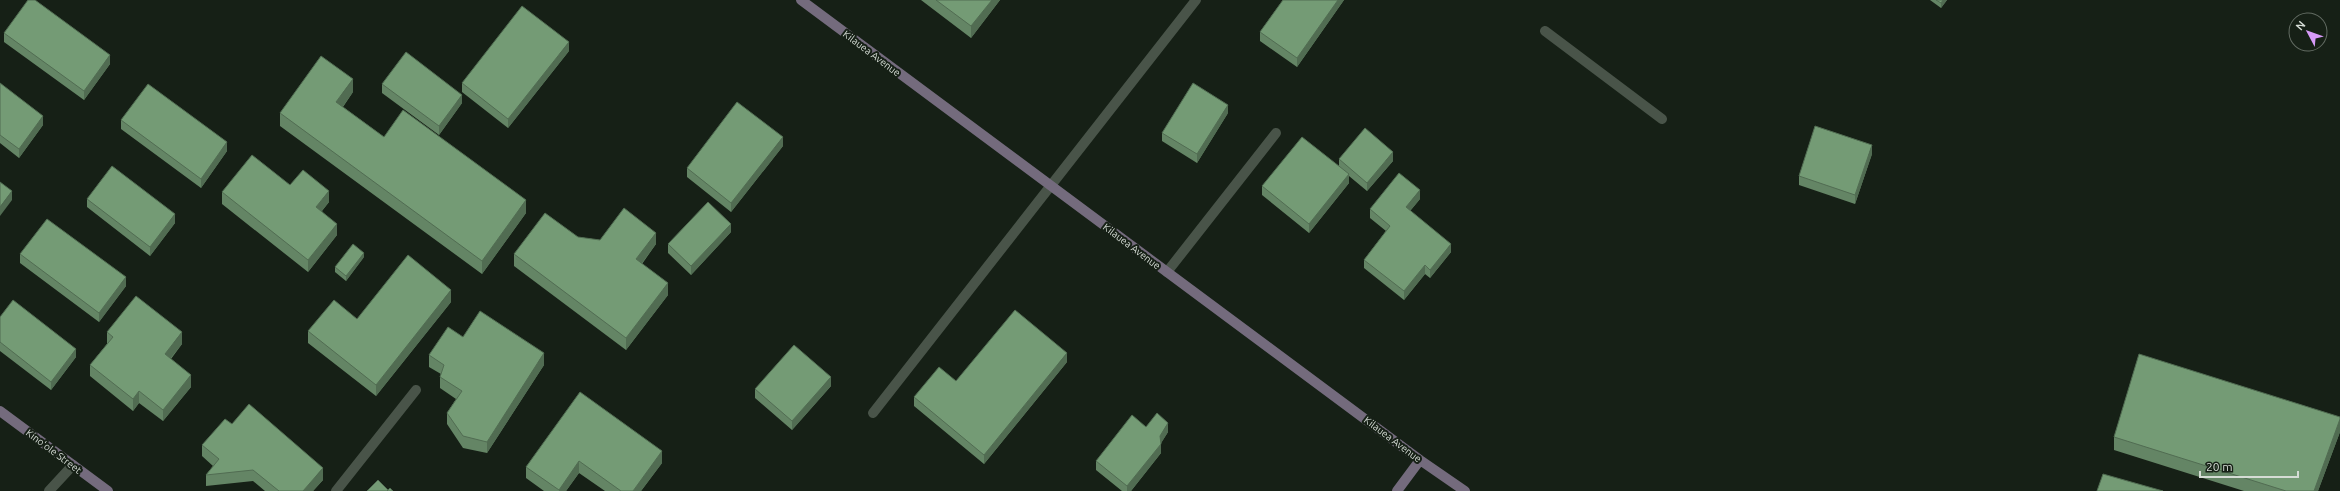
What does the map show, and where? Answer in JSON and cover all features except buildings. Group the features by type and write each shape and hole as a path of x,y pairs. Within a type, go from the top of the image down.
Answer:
{"street":[{"name":"Kilauea Avenue","path":"801,0 1420,460 1465,491"},
{"name":"Kinoʻole Street","path":"0,411 108,491"},
{"path":"1397,491 1420,460"}],"lane":[{"path":"873,413 1196,0"},
{"path":"1545,31 1662,119"},
{"path":"1167,272 1276,133"},
{"path":"336,491 416,390"},
{"path":"50,491 73,465"}]}
